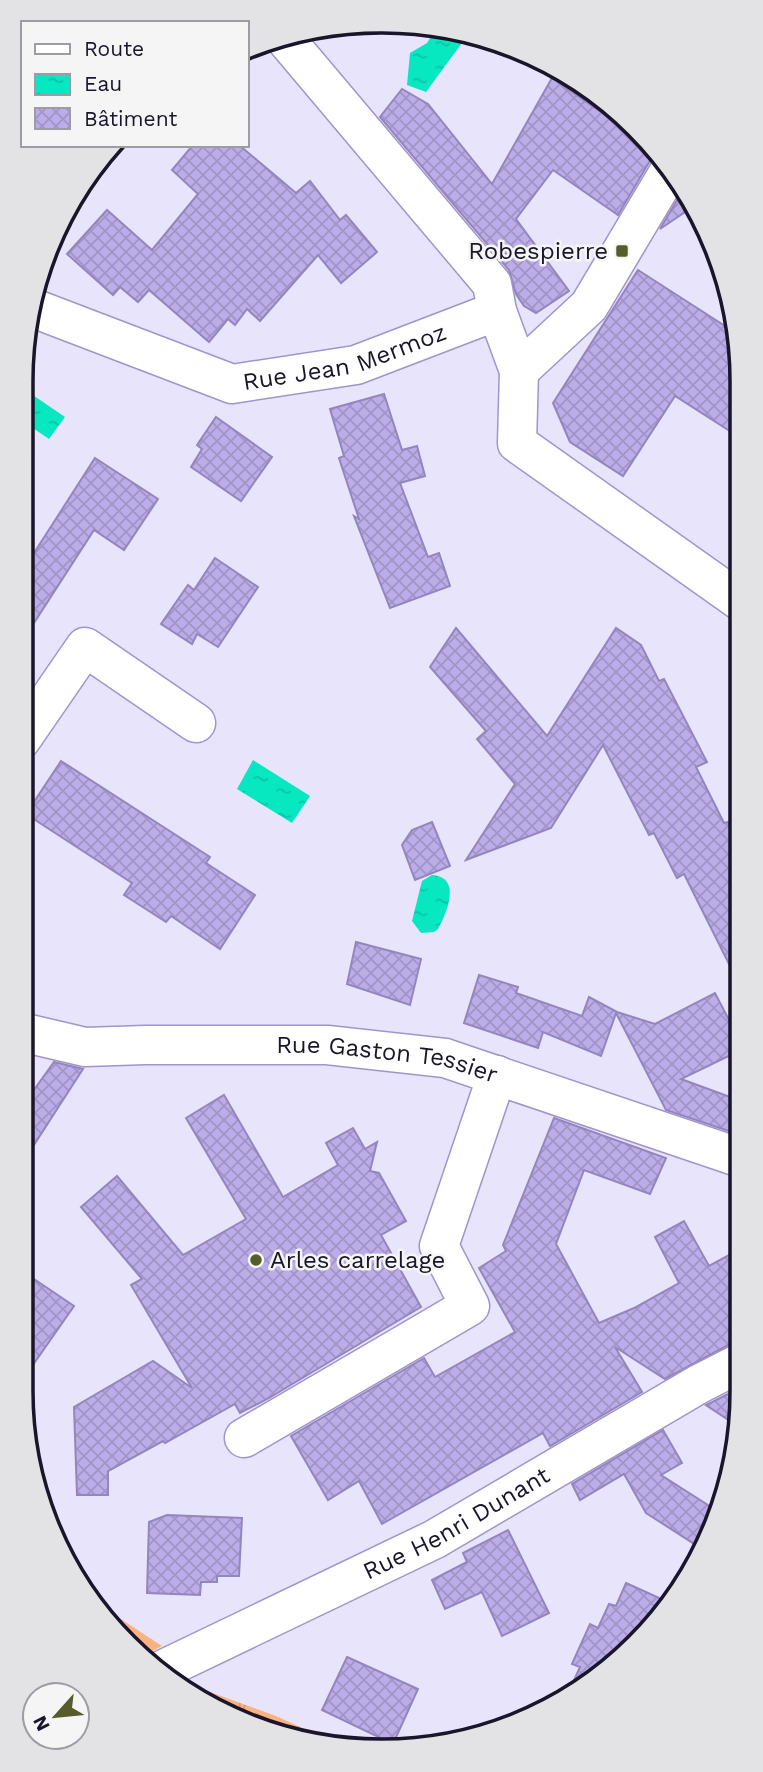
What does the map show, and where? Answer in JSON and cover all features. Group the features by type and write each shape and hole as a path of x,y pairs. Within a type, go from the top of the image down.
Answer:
{"street":[{"path":"291,45 492,284 497,311 519,371 517,443 730,594"},
{"path":"519,371 589,306 665,179"},
{"name":"Rue Jean Mermoz","path":"41,311 232,384 356,365 497,311"},
{"path":"33,723 85,647 196,723"},
{"name":"Rue Gaston Tessier","path":"33,1035 85,1047 327,1045 445,1058 730,1154"},
{"path":"244,1438 470,1307 439,1246 497,1075"},
{"name":"Rue Henri Dunant","path":"169,1667 435,1539 730,1368"}],"green space":[{"path":"117,1616 162,1646 151,1651"},
{"path":"203,1689 309,1731 248,1712"}],"water":[{"path":"431,37 462,43 426,92 407,85 410,53 427,43"},
{"path":"33,395 65,417 49,439 33,428"},
{"path":"253,760 310,796 292,823 237,789"},
{"path":"432,875 447,882 450,896 438,929 421,933 412,921 422,881"}],"building":[{"path":"552,78 607,116 650,160 618,215 553,170 516,219 569,291 536,313 524,306 516,294 509,270 380,117 402,89 428,104 492,184"},
{"path":"191,147 241,147 296,193 310,181 340,220 346,215 377,252 341,283 318,255 260,321 247,309 235,325 228,319 209,342 149,290 138,302 120,287 113,295 67,254 107,210 152,250 198,194 172,170"},
{"path":"678,199 686,212 660,229"},
{"path":"638,270 725,326 729,359 730,431 675,396 623,476 570,442 553,403"},
{"path":"384,394 402,450 417,446 425,476 400,483 428,557 439,553 450,586 390,608 354,516 359,519 339,458 344,456 330,409"},
{"path":"216,417 272,457 241,501 191,467 202,449 197,445"},
{"path":"95,458 158,499 124,550 94,530 33,624 34,553"},
{"path":"215,558 258,587 218,647 197,634 192,644 161,624 188,585 194,590"},
{"path":"456,628 547,736 616,628 641,645 659,681 664,679 707,762 696,767 724,823 728,822 730,827 730,966 684,874 677,878 654,833 649,835 603,745 551,828 466,860 515,784 477,739 486,731 430,667"},
{"path":"61,761 210,857 206,863 255,895 220,949 171,916 166,922 124,895 132,883 33,819 33,803"},
{"path":"432,822 450,866 415,880 402,845 412,830"},
{"path":"356,942 421,959 410,1005 347,984"},
{"path":"479,975 518,987 516,993 582,1016 589,997 617,1012 655,1024 715,993 730,1022 730,1055 681,1079 730,1097 730,1131 666,1110 616,1013 601,1056 543,1032 538,1048 464,1023"},
{"path":"54,1062 83,1069 33,1146 33,1091"},
{"path":"224,1095 283,1197 338,1165 326,1143 353,1128 365,1149 377,1142 370,1171 379,1173 406,1221 381,1235 421,1307 269,1398 240,1413 235,1404 108,1471 108,1495 77,1495 74,1407 153,1361 192,1388 131,1285 142,1279 81,1207 117,1176 183,1255 246,1219 186,1118"},
{"path":"554,1118 666,1158 650,1194 584,1170 556,1244 599,1323 634,1308 679,1283 655,1237 684,1221 709,1266 730,1255 730,1344 665,1379 615,1347 642,1392 550,1446 543,1433 382,1524 359,1481 328,1500 291,1436 424,1358 435,1377 515,1332 479,1268 506,1251 503,1245"},
{"path":"33,1280 74,1306 33,1365"},
{"path":"730,1393 728,1420 706,1405"},
{"path":"663,1430 682,1463 661,1475 710,1506 694,1544 646,1513 624,1474 580,1500 572,1484"},
{"path":"167,1515 242,1518 239,1576 217,1576 217,1582 201,1582 200,1595 147,1593 149,1522"},
{"path":"508,1530 549,1613 502,1636 482,1592 445,1609 432,1580 467,1562 463,1553"},
{"path":"626,1583 661,1599 628,1637 574,1681 580,1667 572,1664 590,1624 598,1628 609,1604 616,1606"},
{"path":"347,1657 418,1689 396,1738 383,1739 322,1710"}],"place":[{"name":"Robespierre","path":"622,251"},
{"name":"Arles carrelage","path":"256,1260"}]}
